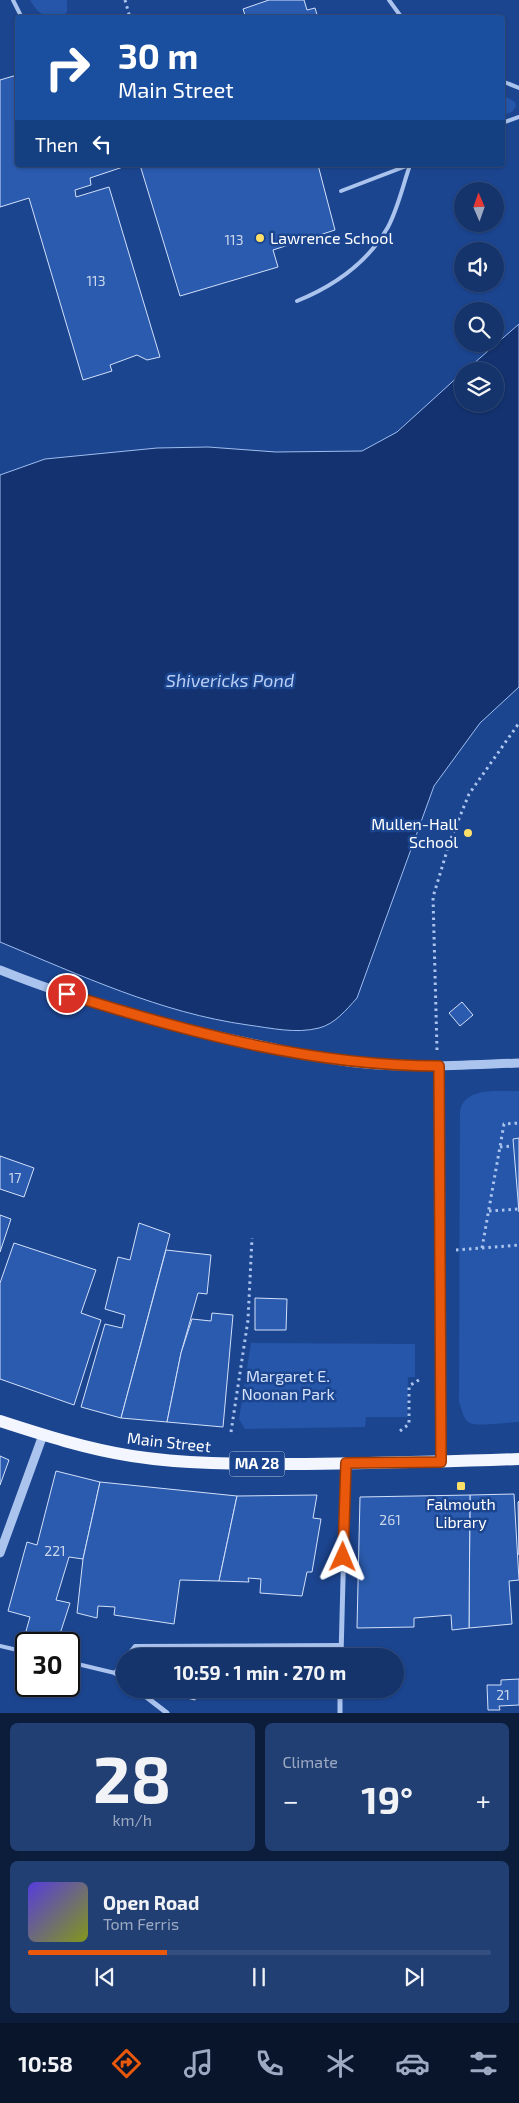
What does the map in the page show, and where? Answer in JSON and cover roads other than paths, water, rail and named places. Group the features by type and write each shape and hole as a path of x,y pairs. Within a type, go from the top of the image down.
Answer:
{"main road":[{"name":"Main Street","path":"0,1421 43,1435 132,1456 177,1461 244,1464 441,1462 519,1459"}],"street":[{"path":"0,970 104,1006 206,1034 356,1063 439,1066 519,1063"},
{"path":"439,1066 441,1462"},
{"path":"0,1554 43,1435"},
{"path":"341,1645 346,1463"},
{"path":"148,1698 167,1713"},
{"path":"340,1698 340,1713"}],"lane":[{"path":"13,0 20,15"},
{"path":"389,0 402,15"},
{"path":"505,82 519,88"},
{"path":"505,122 519,117"},
{"path":"341,191 404,167"},
{"path":"297,301 320,292 341,278 370,253 388,226 408,167"},
{"path":"134,1648 135,1646 341,1645"},
{"path":"0,1646 15,1649"},
{"path":"80,1665 115,1673"}],"water":[{"name":"Shivericks Pond","path":"519,324 519,687 480,723 434,786 357,998 335,1020 319,1028 292,1030 248,1025 184,1012 152,1002 91,980 0,942 0,475 45,459 157,448 208,447 276,452 362,451 397,432 454,380 454,412 504,412 504,362 475,362 487,352 504,352 504,337"}],"place":[{"name":"Lawrence School","path":"260,238"},
{"name":"Mullen-Hall School","path":"468,833"},
{"name":"Falmouth Library","path":"461,1486"}],"park label":[{"name":"Margaret E. Noonan Park","path":"288,1385"}]}
